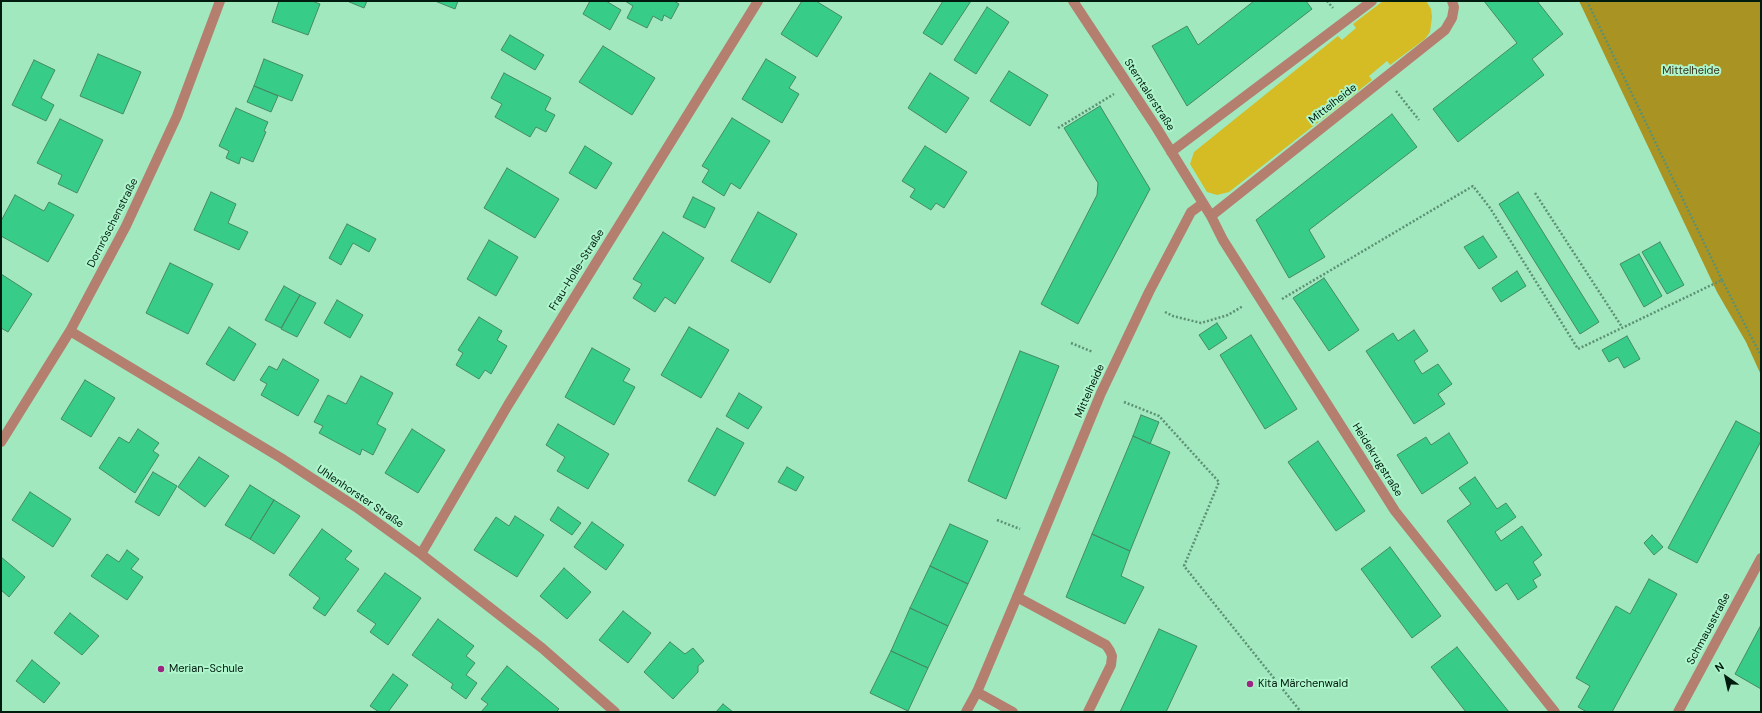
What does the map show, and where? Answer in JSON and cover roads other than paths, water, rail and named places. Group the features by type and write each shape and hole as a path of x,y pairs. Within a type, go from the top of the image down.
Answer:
{"street":[{"name":"Dornröschenstraße","path":"1,442 70,331 126,226 174,123 220,1"},
{"name":"Frau-Holle-Straße","path":"421,554 508,405 758,1"},
{"name":"Sterntalerstraße","path":"1073,1 1151,118 1202,204"},
{"path":"1171,152 1372,1"},
{"name":"Mittelheide","path":"1211,216 1445,30 1452,18 1454,8 1452,1"},
{"name":"Mittelheide","path":"966,712 977,692 1102,393 1149,292 1192,212 1202,204"},
{"name":"Heidekrugstraße","path":"1202,204 1211,216 1223,240 1395,511 1555,712"},
{"name":"Uhlenhorster Straße","path":"70,331 281,458 356,507 421,554 542,648 615,712"},
{"name":"Schmausstraße","path":"1678,712 1761,558"},
{"path":"1017,597 1106,645 1110,651 1112,656 1111,665 1088,712"},
{"path":"977,692 1013,712"}],"place":[{"name":"Merian-Schule","path":"161,669"},
{"name":"Kita Märchenwald","path":"1250,684"}]}
